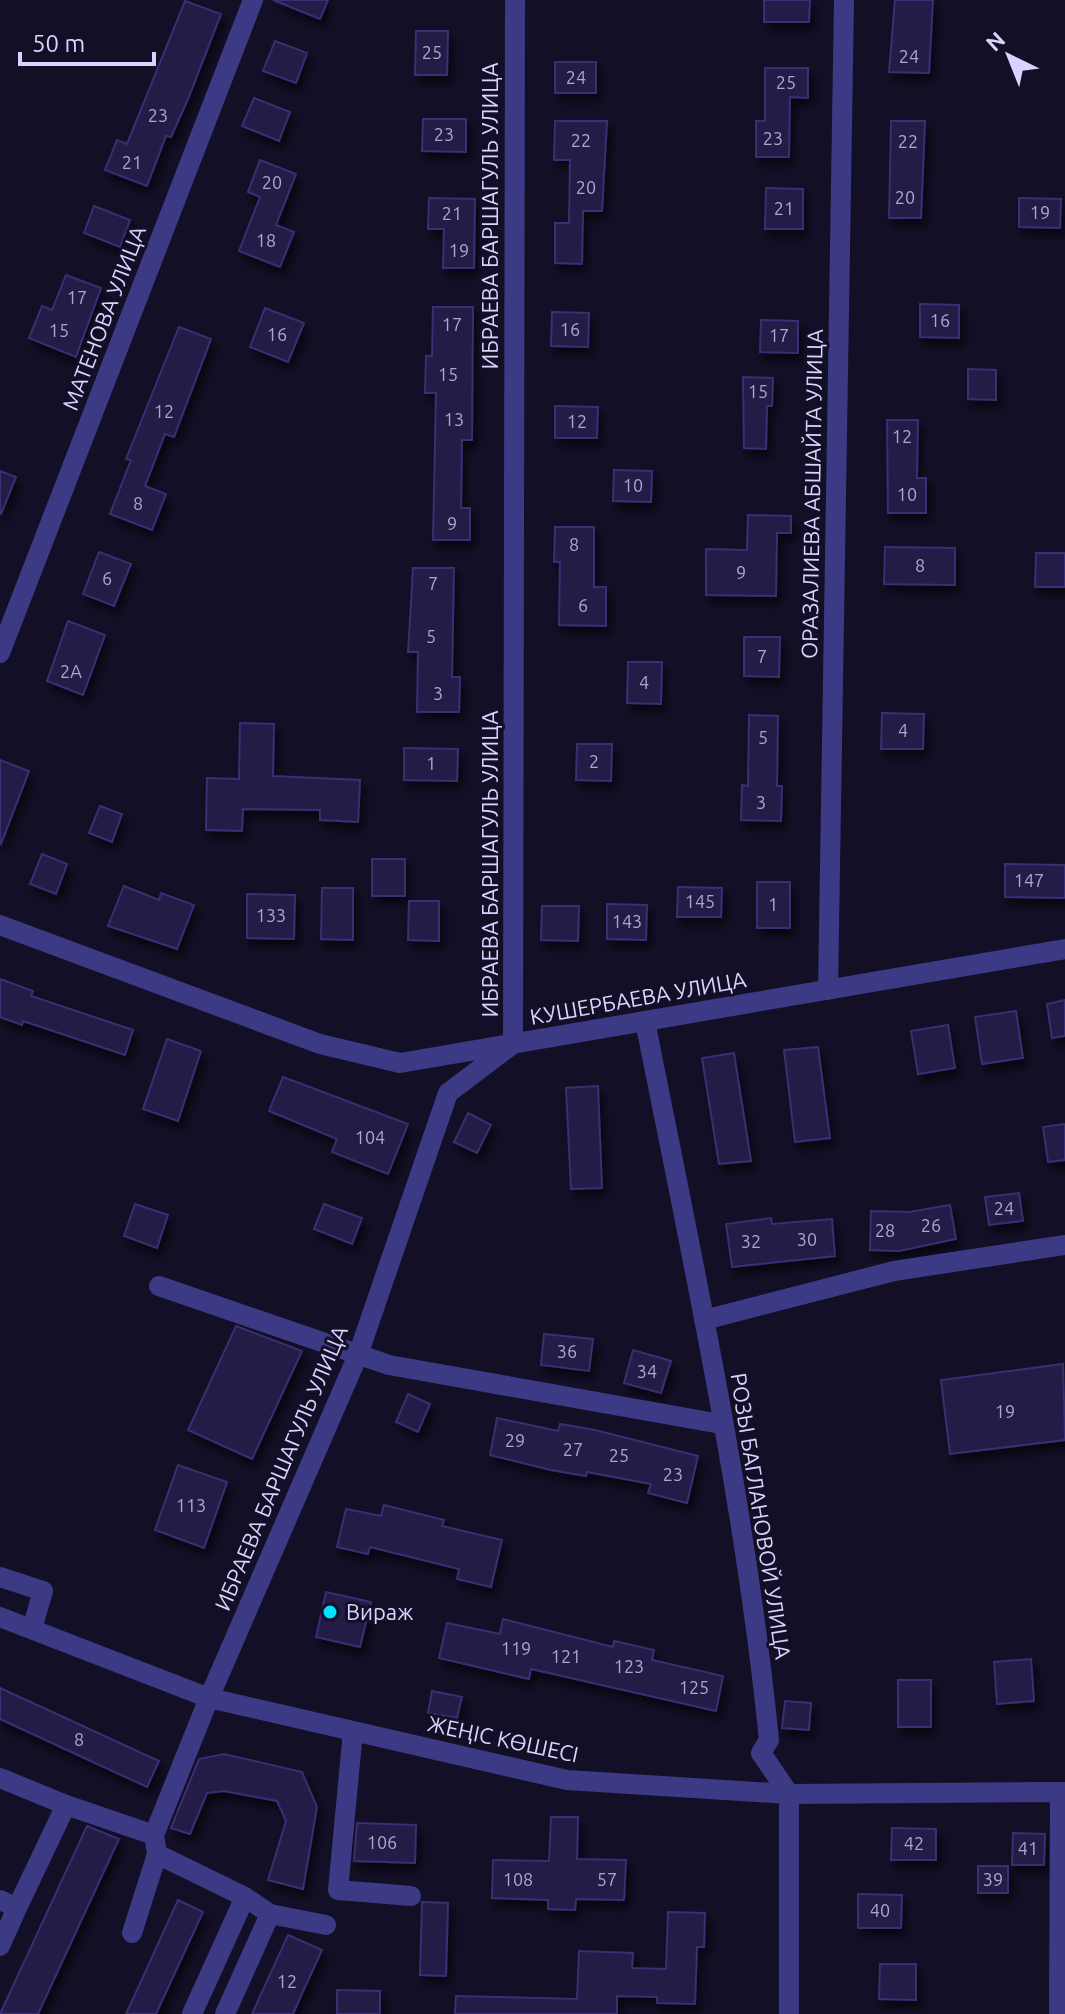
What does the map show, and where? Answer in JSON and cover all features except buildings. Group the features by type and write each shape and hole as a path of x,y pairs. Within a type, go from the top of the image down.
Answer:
{"street":[{"name":"МАТЕНОВА УЛИЦА","path":"0,653 253,0"},
{"name":"ИБРАЕВА БАРШАГУЛЬ УЛИЦА","path":"132,1933 156,1844 209,1698 358,1355 448,1093 513,1044 515,0"},
{"name":"ОРАЗАЛИЕВА АБШАЙТА УЛИЦА","path":"828,990 844,0"},
{"name":"КУШЕРБАЕВА УЛИЦА","path":"0,925 320,1044 400,1063 1065,949"},
{"name":"РОЗЫ БАГЛАНОВОЙ УЛИЦА","path":"645,1021 704,1320 759,1632 769,1740 761,1753 789,1794"},
{"path":"704,1320 894,1271 1065,1245"},
{"path":"159,1286 389,1365 721,1424"},
{"path":"0,1577 43,1591 32,1629"},
{"name":"ЖЕҢІС КӨШЕСІ","path":"0,1617 209,1698 567,1780 789,1794 1062,1792"},
{"path":"353,1731 338,1890 411,1896"},
{"path":"0,1778 156,1844 270,1914 326,1925"},
{"path":"1059,2014 1062,1792"},
{"path":"789,1794 789,2014"},
{"path":"0,1946 8,1904 66,1805"},
{"path":"192,2014 245,1897"},
{"path":"225,2014 270,1914"}],"place":[{"name":"Вираж","path":"330,1612"}]}
